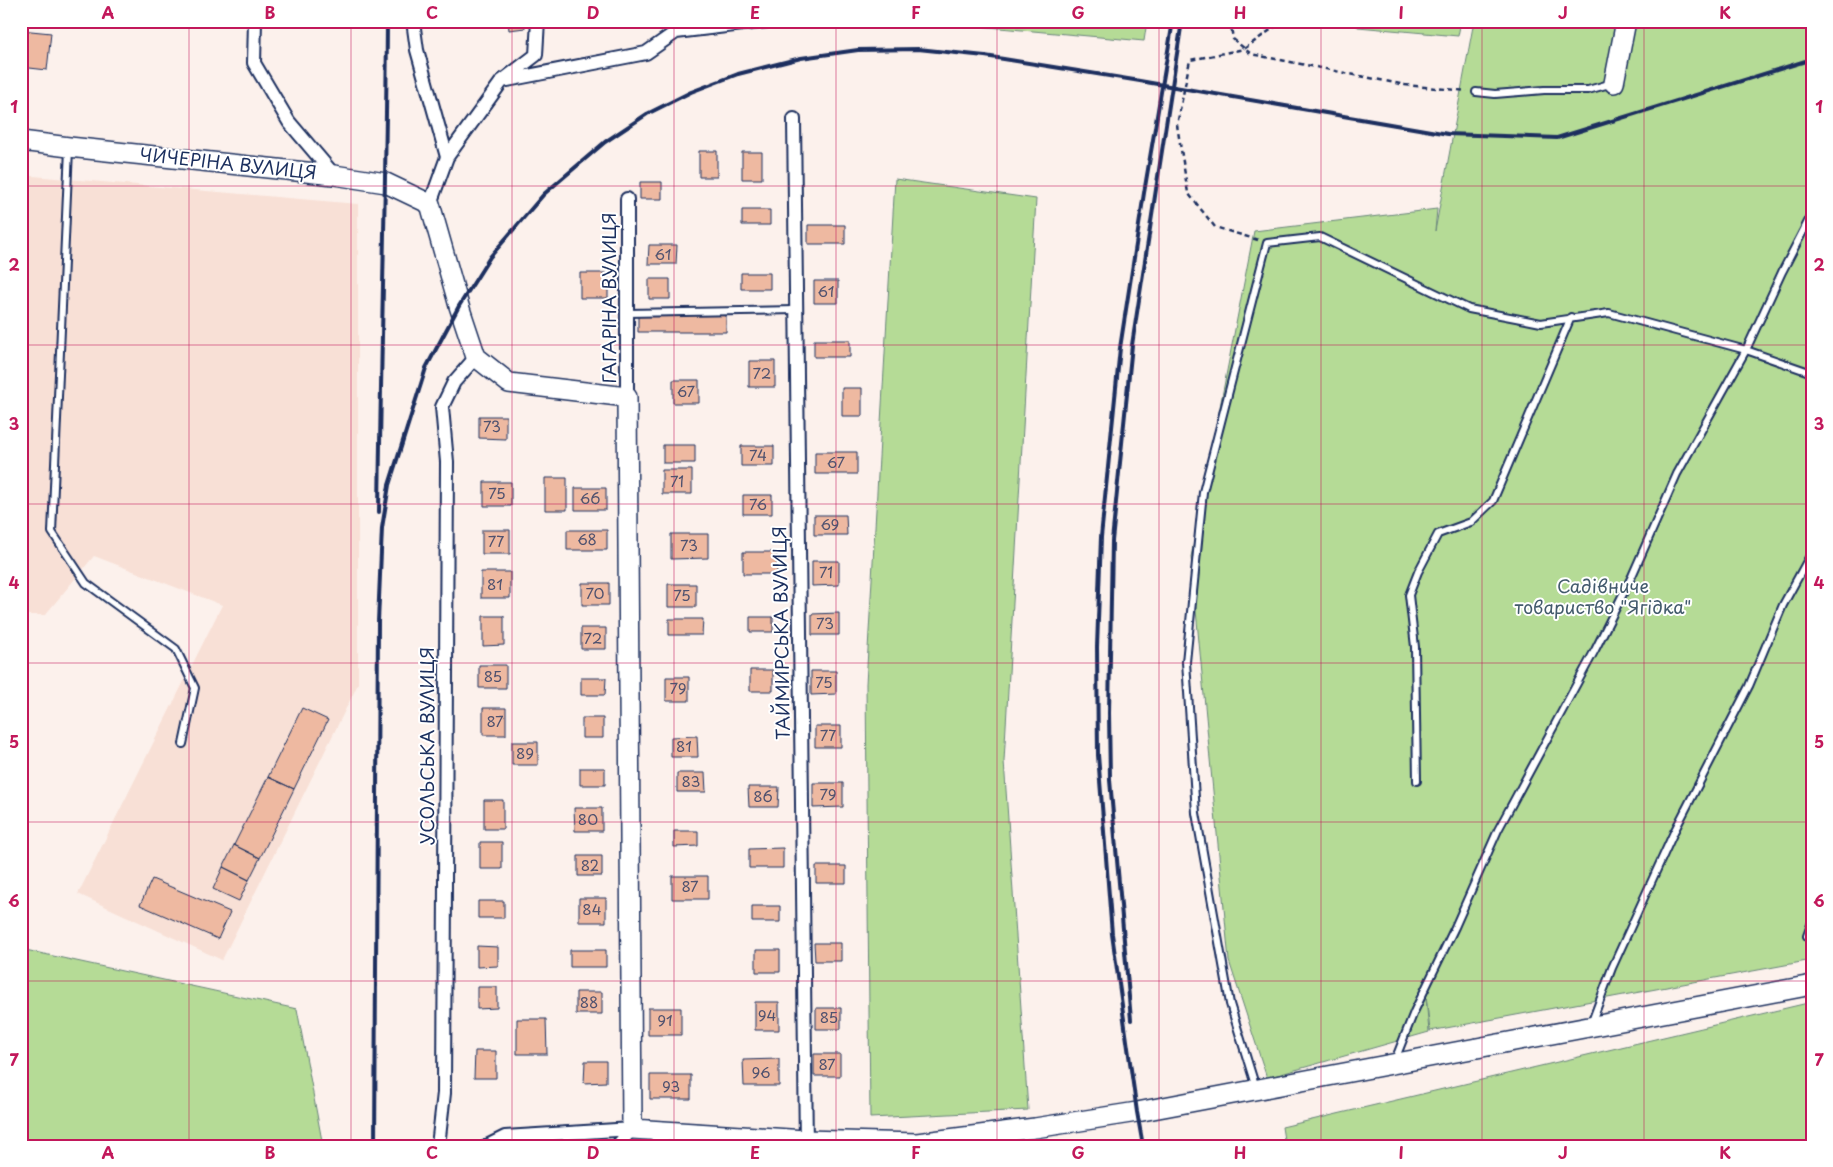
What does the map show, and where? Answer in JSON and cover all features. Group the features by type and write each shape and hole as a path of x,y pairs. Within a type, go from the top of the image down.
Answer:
{"main road":[{"path":"1614,83 1626,21"},
{"name":"ЧИЧЕРІНА ВУЛИЦЯ","path":"21,141 334,175 386,183 430,204"},
{"path":"430,204 459,306 476,357 509,384 627,397 632,1129 805,1143 917,1143 1035,1128 1257,1089 1812,985"}],"street":[{"path":"255,21 254,63 289,122 334,175"},
{"path":"413,21 417,50 447,157"},
{"path":"430,204 447,157 502,81 536,55 538,21"},
{"path":"502,81 646,54 676,26 768,21"},
{"name":"ТАЙМИРСЬКА ВУЛИЦЯ","path":"794,119 805,1143"},
{"name":"ГАГАРІНА ВУЛИЦЯ","path":"627,397 628,199"},
{"name":"УСОЛЬСЬКА ВУЛИЦЯ","path":"438,1146 444,1083 447,462 442,406 454,382 476,357"},
{"path":"487,1146 505,1136 632,1129"},
{"path":"617,1146 632,1129"}],"lane":[{"path":"1476,92 1495,94 1544,90 1588,90 1614,83"},
{"path":"69,147 52,532 86,583 176,649 195,688 184,744"},
{"path":"1394,1063 1414,1012 1455,927 1498,830 1595,650 1632,576 1677,474 1746,350 1782,272 1812,214"},
{"path":"1257,1089 1230,1004 1196,813 1186,662 1203,492 1267,243 1320,237 1469,309 1541,323 1571,317 1608,313 1746,350 1812,372"},
{"path":"627,313 796,310"},
{"path":"1417,781 1415,647 1409,595 1418,572 1438,534 1471,522 1493,501 1571,317"},
{"path":"1590,1027 1612,968 1674,832 1749,686 1783,605 1812,552"},
{"path":"1812,922 1807,936 1812,941"}],"path":[{"path":"1230,21 1233,39 1251,54 1405,85 1476,92"},
{"path":"1267,243 1215,226 1188,193 1177,125 1190,60 1244,49 1283,21"}],"shaded area":[{"path":"21,175 358,204 358,684 222,960 78,894 222,605 94,556 45,615 21,615"}],"green space":[{"path":"944,21 1147,21 1144,41 944,23"},
{"path":"1351,21 1461,21 1458,36 1358,27"},
{"name":"Садівниче товариство \"Ягідка\"","path":"1474,21 1812,21 1812,960 1430,1031 1425,986 1429,1032 1267,1078 1229,961 1191,557 1254,231 1437,209 1435,231"},
{"path":"895,179 1036,199 1004,761 1028,1110 870,1118 866,684"},
{"path":"21,949 297,1009 323,1146 21,1146"},
{"path":"1812,1002 1812,1146 1285,1146 1282,1127"}],"building":[{"path":"508,21 524,21 525,28 509,30"},
{"path":"21,30 51,33 47,70 21,67"},
{"path":"699,151 717,151 717,177 699,177"},
{"path":"742,152 762,152 762,179 742,179"},
{"path":"640,182 662,182 662,199 640,199"},
{"path":"742,210 770,210 770,225 742,225"},
{"path":"808,225 845,225 845,244 808,244"},
{"path":"649,245 677,245 676,264 648,264"},
{"path":"580,273 608,273 608,298 580,298"},
{"path":"741,273 770,273 770,289 741,289"},
{"path":"649,279 670,279 670,299 649,299"},
{"path":"814,281 838,281 838,303 814,303"},
{"path":"638,314 726,314 726,332 638,332"},
{"path":"814,340 850,340 850,357 814,357"},
{"path":"749,361 775,361 775,387 749,387"},
{"path":"673,380 699,380 699,403 673,403"},
{"path":"842,388 862,388 862,416 842,416"},
{"path":"479,416 506,416 506,439 479,438"},
{"path":"663,445 695,445 695,463 663,463"},
{"path":"741,446 774,446 774,466 741,466"},
{"path":"815,452 857,452 857,474 815,474"},
{"path":"662,470 692,470 692,494 662,494"},
{"path":"545,478 567,478 567,510 545,510"},
{"path":"484,482 511,482 511,506 484,506"},
{"path":"575,488 606,488 606,510 575,510"},
{"path":"743,495 772,495 772,514 743,514"},
{"path":"814,515 846,515 847,535 814,535"},
{"path":"482,530 510,530 510,554 482,554"},
{"path":"567,530 607,530 607,550 567,550"},
{"path":"671,534 708,534 708,558 671,559"},
{"path":"743,552 777,552 777,574 743,574"},
{"path":"812,561 839,561 839,585 812,586"},
{"path":"481,572 510,572 510,598 481,598"},
{"path":"582,583 609,583 609,605 582,605"},
{"path":"668,584 696,584 696,607 668,607"},
{"path":"839,613 839,635 812,635 812,614"},
{"path":"483,616 504,616 504,645 483,646"},
{"path":"750,617 773,617 773,632 750,632"},
{"path":"669,619 703,619 702,635 669,635"},
{"path":"581,628 606,628 606,649 581,649"},
{"path":"479,665 506,665 506,688 479,688"},
{"path":"750,670 773,670 773,691 750,691"},
{"path":"811,671 836,671 836,694 811,695"},
{"path":"666,677 689,677 689,701 666,701"},
{"path":"581,678 606,678 605,695 581,695"},
{"path":"302,708 328,720 294,789 268,777"},
{"path":"483,708 506,708 506,735 483,735"},
{"path":"582,718 603,718 603,738 582,738"},
{"path":"815,726 841,726 841,747 815,747"},
{"path":"697,736 698,757 671,757 671,737"},
{"path":"512,742 538,742 538,765 512,765"},
{"path":"580,768 605,768 605,785 580,785"},
{"path":"677,773 705,773 706,792 677,792"},
{"path":"268,777 294,789 260,858 234,845"},
{"path":"813,783 843,783 843,807 813,808"},
{"path":"748,787 779,787 778,807 749,807"},
{"path":"484,800 503,800 503,829 484,829"},
{"path":"574,808 602,808 602,831 575,831"},
{"path":"674,831 698,831 698,846 674,847"},
{"path":"480,842 502,842 502,869 480,869"},
{"path":"234,845 260,858 249,880 223,867"},
{"path":"783,848 783,868 749,868 749,849"},
{"path":"578,856 602,856 602,876 578,876"},
{"path":"816,866 846,866 846,883 816,883"},
{"path":"223,867 249,880 239,901 213,889"},
{"path":"672,876 708,876 708,899 672,899"},
{"path":"152,879 230,912 218,939 140,905"},
{"path":"579,898 606,898 606,922 579,922"},
{"path":"478,901 504,901 504,918 478,918"},
{"path":"752,906 780,906 780,922 752,922"},
{"path":"814,943 841,943 841,961 815,961"},
{"path":"477,946 498,947 498,966 477,967"},
{"path":"570,950 606,950 606,967 570,967"},
{"path":"756,950 780,950 780,972 756,972"},
{"path":"477,987 497,987 497,1008 477,1009"},
{"path":"576,992 602,992 602,1014 576,1014"},
{"path":"755,1002 779,1002 779,1030 755,1030"},
{"path":"648,1008 681,1008 681,1035 648,1035"},
{"path":"816,1008 841,1008 841,1029 816,1029"},
{"path":"517,1019 546,1019 547,1054 517,1054"},
{"path":"475,1051 496,1051 496,1078 474,1078"},
{"path":"814,1054 840,1054 840,1076 814,1076"},
{"path":"779,1059 779,1086 744,1086 743,1060"},
{"path":"585,1061 606,1061 606,1082 584,1083"},
{"path":"650,1075 691,1075 691,1099 650,1099"}],"railway":[{"path":"379,512 387,21"},
{"path":"1143,1146 1112,934 1098,755 1097,647 1101,537 1120,348 1173,21"},
{"path":"1131,1020 1110,780 1109,713 1112,541 1132,345 1182,21"},
{"path":"375,1146 378,622 382,528 389,485 426,368 459,306 490,257 544,194 605,142 647,114 691,92 738,74 801,58 858,50 918,49 985,56 1448,134 1557,138 1812,59"}]}
